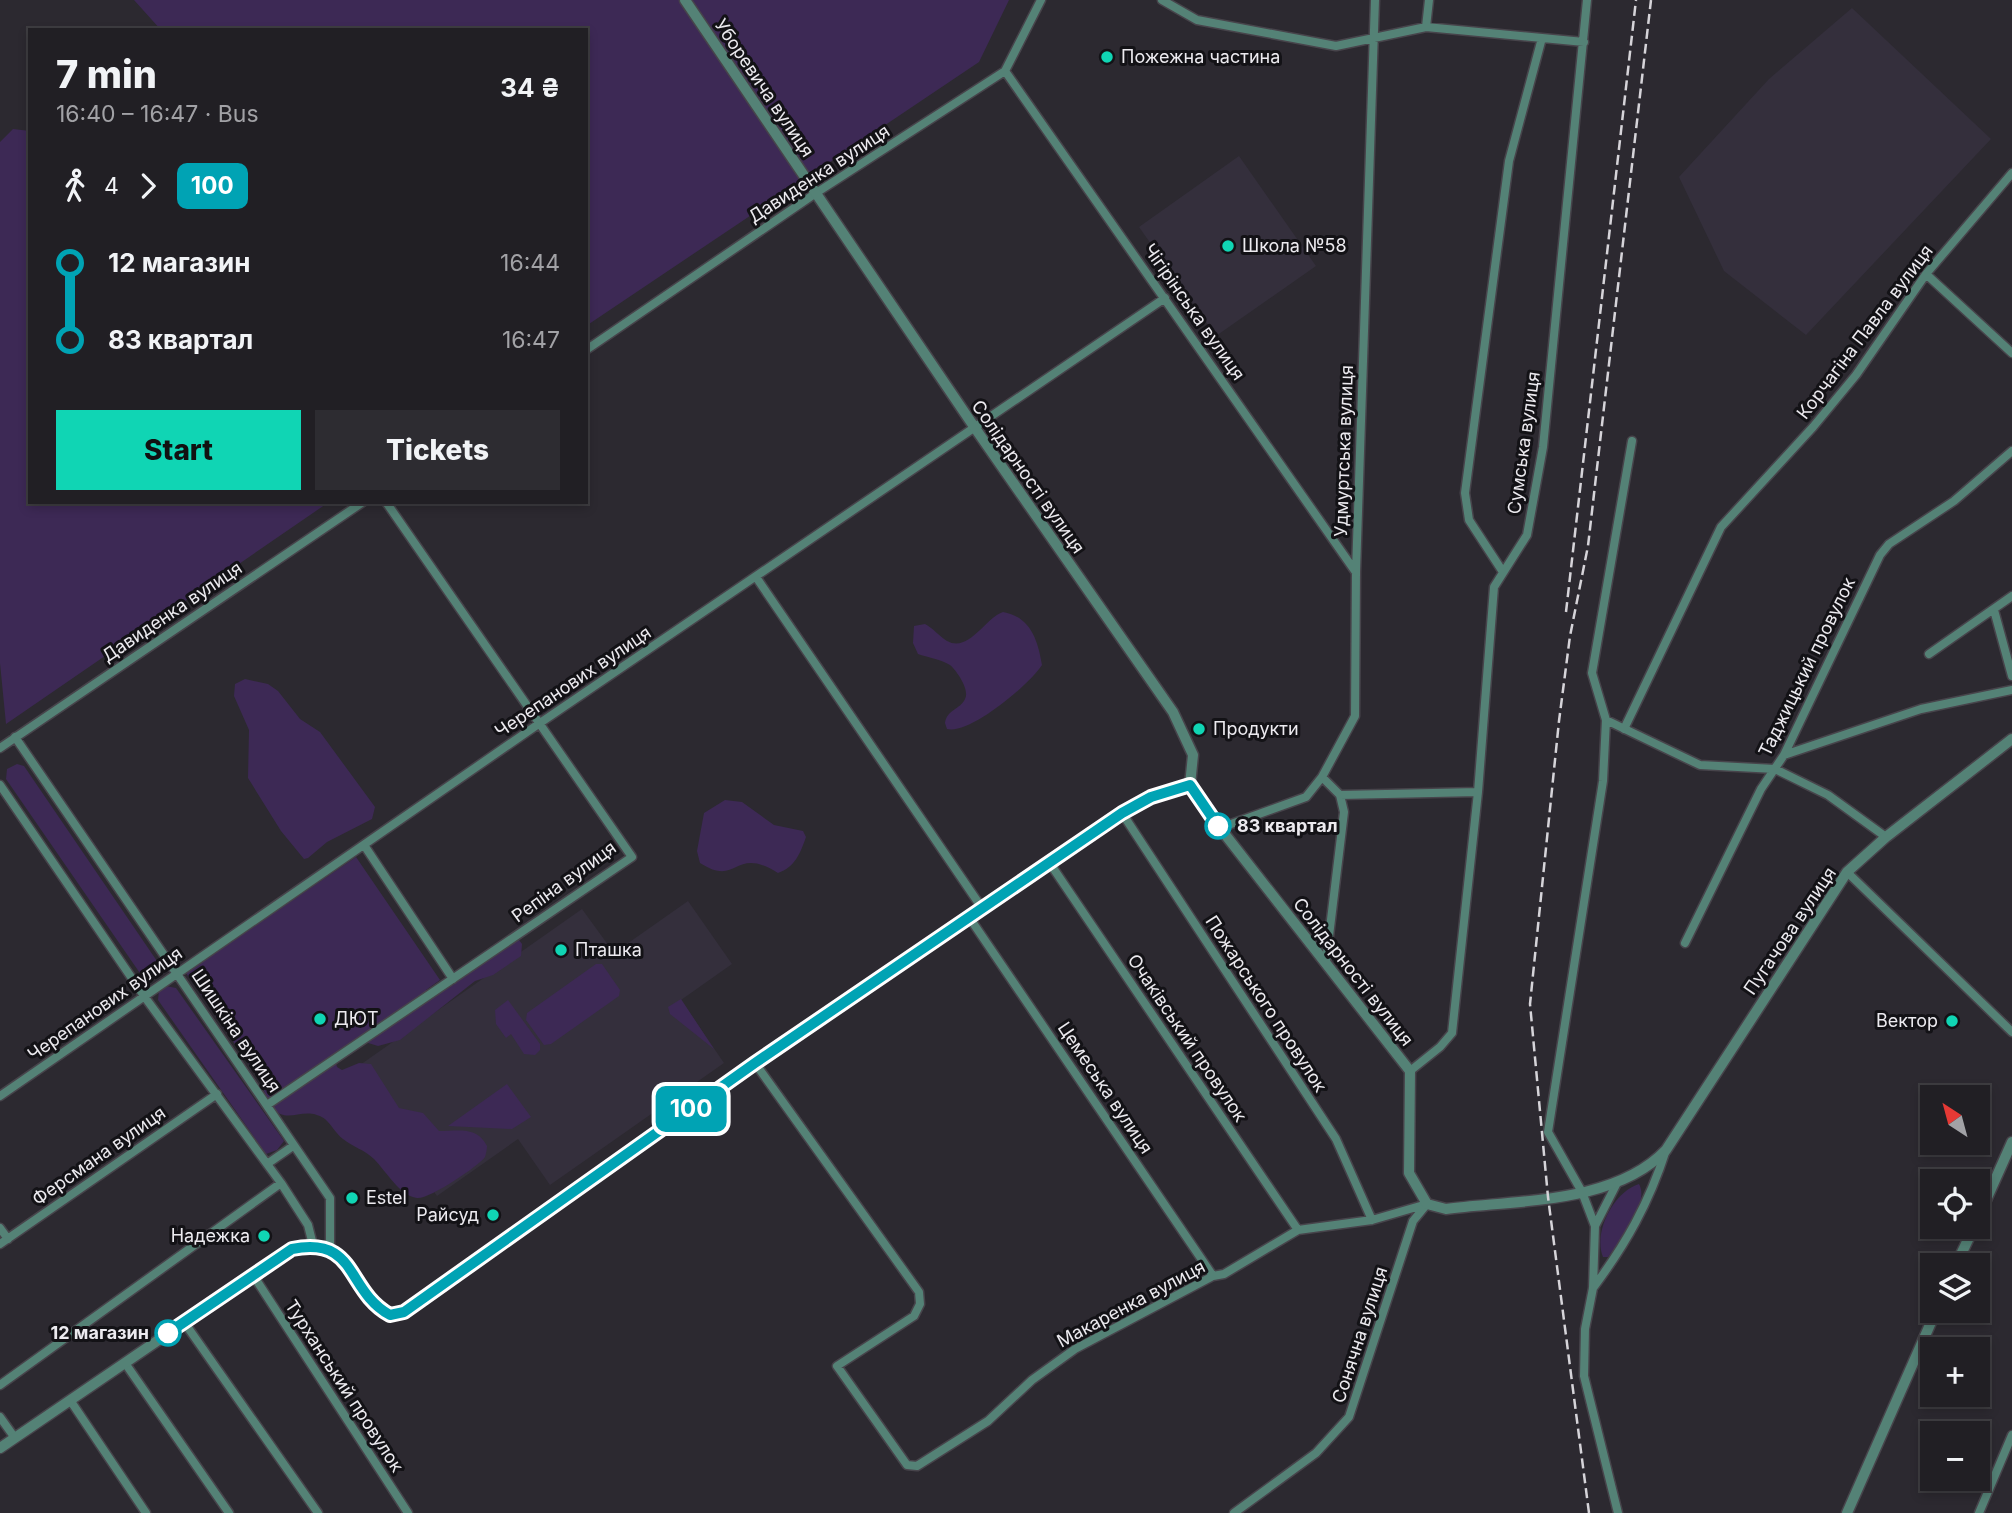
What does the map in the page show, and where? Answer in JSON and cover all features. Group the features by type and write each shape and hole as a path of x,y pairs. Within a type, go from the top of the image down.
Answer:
{"street":[{"name":"Уборевича вулиця","path":"685,0 816,193"},
{"path":"1005,71 1041,0"},
{"path":"1162,0 1197,20 1335,46 1426,27 1584,42"},
{"name":"Удмуртська вулиця","path":"1220,828 1306,797 1322,777 1354,716 1356,572 1375,0"},
{"path":"1426,27 1429,0"},
{"name":"Сумська вулиця","path":"1410,1071 1440,1047 1452,1032 1478,792 1494,587 1527,535 1543,446 1587,0"},
{"path":"1503,572 1469,520 1465,493 1509,161 1542,38"},
{"name":"Давиденка вулиця","path":"588,349 816,193 1005,71"},
{"name":"Чiгiрiнська вулиця","path":"1005,71 1356,572"},
{"name":"Корчагіна Павла вулиця","path":"1624,729 1721,527 1814,427 1856,375 1926,274 2012,173"},
{"name":"Солідарності вулиця","path":"816,193 975,428 1173,712 1193,754 1190,785 1220,828 1410,1071 1409,1173 1427,1204"},
{"path":"1926,274 2012,353"},
{"name":"Черепанових вулиця","path":"0,1096 540,723 1165,298"},
{"path":"1618,1513 1584,1376 1585,1329 1592,1288 1595,1226 1582,1192 1548,1132 1603,781 1606,720 1592,673 1632,441"},
{"name":"Таджицький провулок","path":"1685,943 1762,789 1784,755 1880,555 1889,544 1954,501 2012,451"},
{"name":"Давиденка вулиця","path":"0,748 360,504"},
{"name":"Репiна вулиця","path":"267,1105 632,857 387,504"},
{"path":"756,577 982,908"},
{"path":"1928,654 2012,596"},
{"path":"1993,610 2012,676"},
{"path":"1784,755 1921,709 2012,690"},
{"path":"1606,720 1700,765 1775,769 1828,795 1886,837"},
{"name":"Шишкiна вулиця","path":"15,737 330,1198 330,1248"},
{"name":"Пугачова вулиця","path":"1427,1204 1446,1209 1582,1192 1616,1185 1643,1171 1666,1150 1847,872 1886,837 2012,739"},
{"path":"1322,777 1340,796 1344,812 1326,961"},
{"path":"0,785 145,996 281,1183 308,1225 313,1245"},
{"path":"0,1448 292,1249 313,1245 330,1248 339,1255 379,1309 390,1315 404,1312 755,1063 1122,813 1151,797 1190,785"},
{"path":"1340,796 1478,792"},
{"name":"Пожарського провулок","path":"1122,813 1336,1139 1372,1220"},
{"path":"363,845 453,979"},
{"name":"Очакiвський провулок","path":"1049,862 1298,1230"},
{"path":"1847,872 2012,1032"},
{"name":"Цемеська вулиця","path":"969,917 1213,1276"},
{"name":"Макаренка вулиця","path":"755,1063 919,1292 920,1304 914,1316 837,1366 899,1458 907,1465 917,1466 988,1421 1032,1380 1075,1349 1213,1276 1224,1274 1298,1230 1372,1220 1427,1204"},
{"name":"Ферсмана вулиця","path":"4,1241 217,1094"},
{"path":"1990,1192 2012,1142"},
{"path":"268,1164 293,1146"},
{"name":"Пугачова вулиця","path":"1592,1288 1616,1257 1651,1196 1666,1150"},
{"path":"0,1385 281,1183"},
{"path":"1595,1226 1616,1185"},
{"name":"Сонячна вулиця","path":"1234,1513 1316,1453 1349,1417 1413,1221 1427,1204"},
{"path":"0,1228 4,1241"},
{"name":"Турханський провулок","path":"253,1275 408,1513"},
{"path":"184,1322 318,1513"},
{"path":"1847,1513 1931,1323"},
{"path":"125,1363 229,1513"},
{"path":"70,1401 146,1513"},
{"path":"0,1417 15,1438"},
{"path":"1979,1513 2012,1435"}],"shaded area":[{"path":"134,0 1009,0 979,62 588,325 588,28 159,28"},
{"path":"1852,8 1991,139 1806,335 1724,271 1679,177 1769,79"},
{"path":"13,129 28,131 28,504 326,504 6,724 0,663 0,142"},
{"name":"Школа №58","path":"1239,156 1316,266 1216,336 1139,227"},
{"path":"1003,612 1020,619 1032,631 1042,665 999,706 970,724 957,729 947,729 946,718 965,699 964,686 950,665 918,654 913,643 914,626 925,624 947,641 962,642 970,639 996,615"},
{"path":"245,679 268,684 278,691 300,719 320,732 375,807 372,819 327,842 308,858 304,859 281,831 248,778 249,730 234,696 235,684"},
{"path":"17,764 24,766 161,967 154,976 144,979 6,779 7,769"},
{"path":"725,800 742,802 774,825 803,831 806,837 793,863 778,873 752,863 722,871 700,863 697,851 704,813"},
{"path":"356,857 440,980 426,990 440,991 451,986 482,956 505,941 519,940 522,944 521,956 493,975 475,981 400,1040 378,1046 355,1039 334,1055 337,1067 342,1070 359,1063 371,1064 399,1108 423,1113 439,1131 473,1132 487,1146 485,1157 473,1167 453,1182 423,1197 417,1198 405,1193 374,1159 338,1135 325,1119 315,1114 282,1115 275,1110 261,1082 186,973"},
{"path":"688,901 732,964 681,1000 724,1063 550,1185 518,1139 437,1196 350,1072 582,909 614,953"},
{"path":"596,964 602,964 620,990 619,996 551,1044 544,1045 526,1020 527,1013"},
{"path":"166,986 176,988 284,1141 277,1150 266,1154 158,1000 159,990"},
{"path":"681,999 714,1049 670,1014 668,1007"},
{"path":"508,1000 540,1044 540,1050 535,1055 524,1054 511,1034 506,1038 496,1024 495,1010"},
{"path":"507,1084 531,1117 512,1129 448,1126"},
{"path":"1639,1184 1641,1192 1637,1212 1608,1257 1603,1257 1601,1237 1608,1214 1621,1195"}],"railway":[{"path":"1566,612 1636,0"},
{"path":"1589,1513 1548,1197 1530,1004 1559,721 1570,636 1588,546 1651,0"}],"bus line":[{"name":"100","path":"168,1333 292,1249 313,1245 330,1248 339,1255 379,1309 390,1315 404,1312 755,1063 1122,813 1151,797 1190,785 1218,826"}],"place":[{"name":"Пожежна частина","path":"1107,57"},
{"name":"Школа №58","path":"1228,246"},
{"name":"Продукти","path":"1199,729"},
{"name":"83 квартал","path":"1218,826"},
{"name":"Пташка","path":"561,950"},
{"name":"ДЮТ","path":"320,1019"},
{"name":"Вектор","path":"1952,1021"},
{"name":"Estel","path":"352,1198"},
{"name":"Райсуд","path":"493,1215"},
{"name":"Надежка","path":"264,1236"},
{"name":"12 магазин","path":"168,1333"}]}
